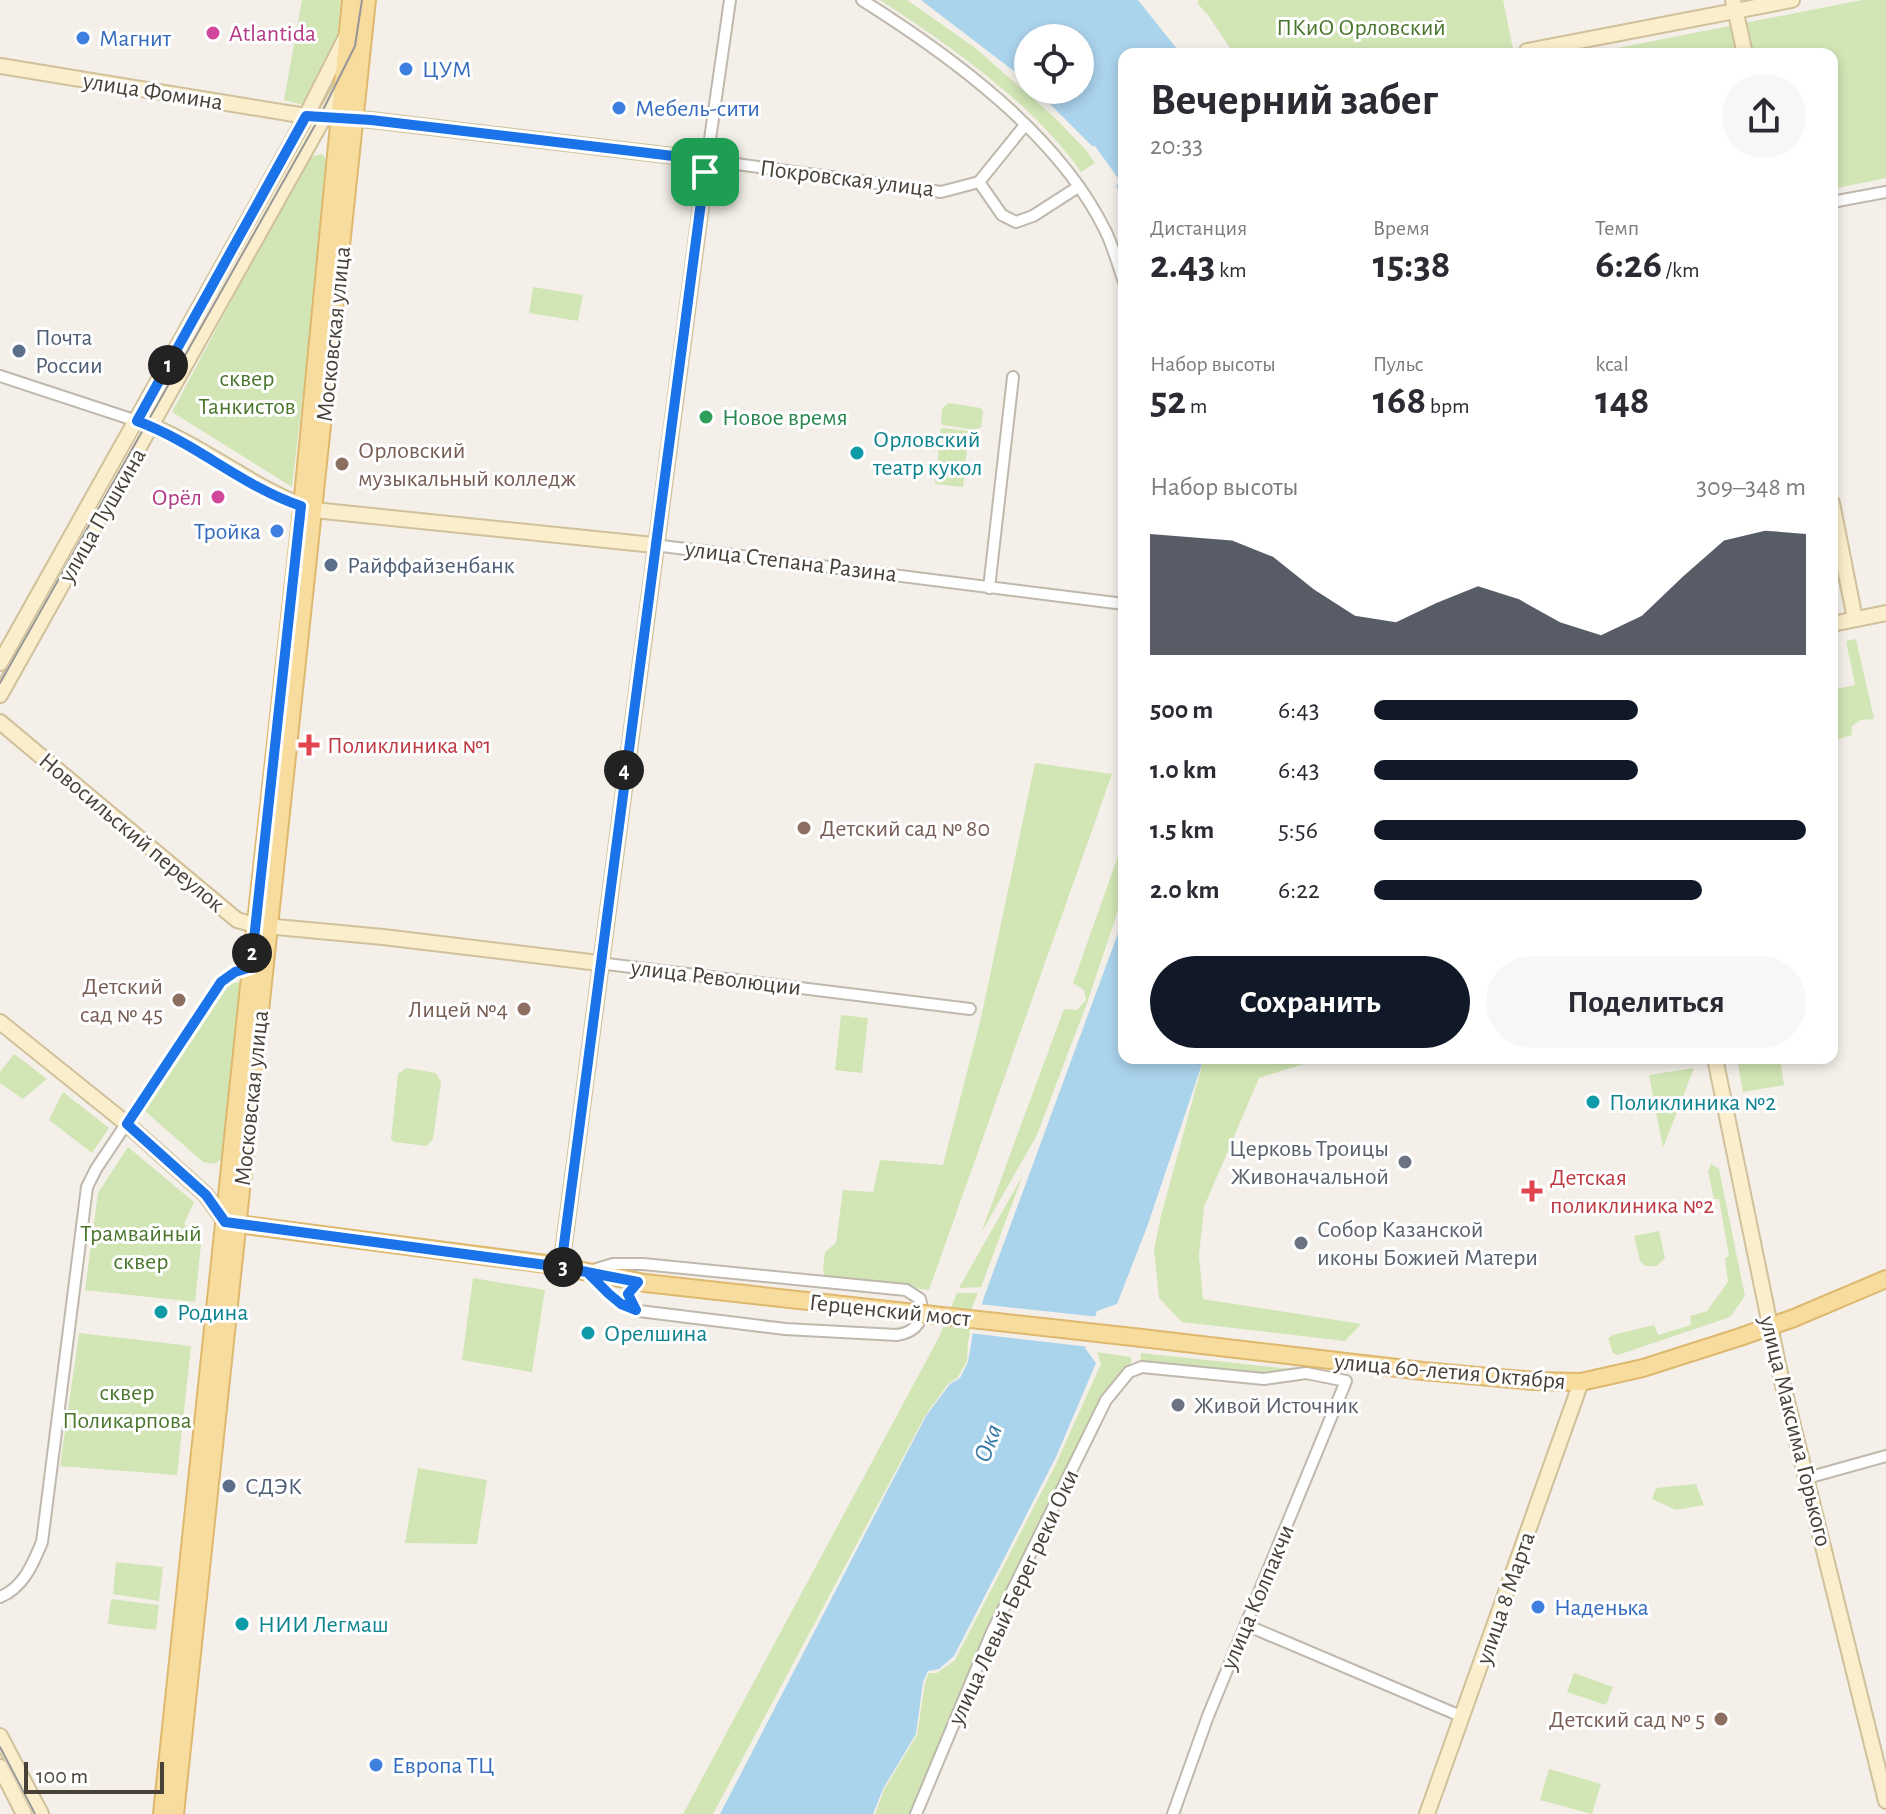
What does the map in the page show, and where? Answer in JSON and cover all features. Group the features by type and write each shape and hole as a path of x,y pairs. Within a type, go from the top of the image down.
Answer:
{"main road":[{"name":"Московская улица","path":"341,118 356,36 351,0"},
{"name":"Московская улица","path":"162,1814 231,1223 308,508 344,81 367,0"},
{"name":"Московская улица","path":"175,1814 231,1223 251,967 263,926"},
{"name":"Герценский мост","path":"231,1223 561,1267 641,1283 1142,1338"},
{"name":"улица 60-летия Октября","path":"1142,1338 1423,1371 1581,1382 1643,1368 1770,1327 1886,1279"}],"street":[{"path":"561,1267 654,545 730,0"},
{"path":"862,0 976,81 1025,125 1061,163 1078,187 1106,232 1118,265"},
{"path":"1549,48 1734,5 1792,0"},
{"path":"1734,5 1744,48"},
{"name":"улица Пушкина","path":"0,663 306,116 356,36"},
{"name":"улица Фомина","path":"0,66 306,116 341,118"},
{"name":"улица Пушкина","path":"0,695 152,426 341,118"},
{"name":"Покровская улица","path":"341,118 707,160 941,192 979,182"},
{"path":"1025,125 979,182 1002,215 1016,222 1033,216 1078,187"},
{"path":"1838,201 1886,192"},
{"path":"0,376 137,421"},
{"path":"989,588 1013,377"},
{"name":"улица Степана Разина","path":"137,421 166,432 277,497 308,508 814,563 1118,603"},
{"path":"1838,533 1855,619"},
{"path":"1838,623 1886,613"},
{"name":"Новосильский переулок","path":"0,722 224,910 237,920 263,926"},
{"name":"улица Революции","path":"263,926 599,963 970,1009"},
{"path":"0,1597 19,1585 42,1542 87,1187 97,1167 209,1001 228,976 251,967"},
{"path":"0,1022 127,1124 206,1195 231,1223"},
{"name":"улица Максима Горького","path":"1716,1064 1770,1327 1886,1801"},
{"path":"613,1264 906,1290 920,1299 922,1314 912,1331 889,1335 785,1329 636,1310 621,1304 587,1272 613,1264"},
{"path":"636,1310 628,1294 641,1283"},
{"name":"улица Колпакчи","path":"1120,1384 1129,1372 1142,1367 1264,1379 1306,1373 1346,1381 1208,1716 1173,1814"},
{"name":"улица 8 Марта","path":"1427,1814 1581,1382"},
{"name":"улица Левый Берег реки Оки","path":"916,1814 992,1632 1106,1400 1120,1384"},
{"path":"1807,1478 1886,1456"},
{"path":"1246,1625 1463,1717"},
{"path":"0,1736 41,1814"},
{"path":"0,1767 24,1814"}],"green space":[{"path":"302,0 341,0 337,38 304,105 284,100"},
{"path":"880,0 907,0 974,47 1014,82 1014,99 989,77"},
{"name":"ПКиО Орловский","path":"1199,0 1503,0 1513,48 1230,48 1197,3"},
{"path":"1862,0 1886,0 1886,178 1838,188 1838,48 1618,48"},
{"path":"1019,104 1039,104 1095,163 1081,172"},
{"name":"сквер Танкистов","path":"322,154 330,164 292,487 172,412 308,157"},
{"path":"533,287 583,295 578,321 529,313"},
{"path":"948,403 981,408 981,427 976,430 943,425 942,409"},
{"path":"941,428 969,431 963,487 935,484"},
{"path":"1856,639 1874,719 1861,720 1852,726 1852,735 1838,739 1838,689 1855,685 1846,641"},
{"path":"1035,763 1112,774 929,1290 825,1277 825,1252 836,1243 843,1190 873,1192 880,1160 943,1165 981,1018"},
{"path":"1118,856 1118,911 1087,1003 1037,1135 981,1233 1064,1009 1077,1010 1086,1000 1084,990 1073,983"},
{"path":"230,982 243,983 225,1157 214,1164 203,1162 145,1111"},
{"path":"841,1015 868,1018 862,1073 835,1070"},
{"path":"14,1054 47,1079 23,1099 0,1083 0,1072"},
{"path":"1202,1064 1304,1064 1259,1078 1204,1207 1199,1255 1203,1299 1361,1324 1345,1341 1182,1322 1159,1298 1154,1249"},
{"path":"1738,1064 1781,1064 1784,1085 1743,1092"},
{"path":"406,1068 436,1073 441,1082 433,1139 427,1146 391,1139 398,1074"},
{"path":"1694,1068 1663,1148 1649,1075"},
{"path":"63,1092 109,1128 92,1153 49,1120"},
{"name":"Трамвайный сквер","path":"128,1147 194,1202 184,1224 201,1245 195,1302 85,1290 98,1193"},
{"path":"1711,1164 1719,1169 1745,1296 1730,1317 1618,1355 1613,1353 1608,1338 1613,1335 1654,1325 1658,1335 1691,1325 1690,1316 1707,1311 1728,1282 1725,1258 1729,1256 1719,1199 1714,1199 1708,1172"},
{"path":"1023,1175 981,1287 959,1288"},
{"path":"1659,1231 1665,1258 1657,1266 1645,1266 1640,1261 1634,1236"},
{"path":"473,1278 545,1290 532,1372 462,1360"},
{"path":"957,1293 978,1293 971,1310 977,1311 968,1341 967,1361 958,1377 948,1384 925,1416 713,1814 683,1814 939,1337"},
{"name":"сквер Поликарпова","path":"79,1333 191,1346 177,1475 60,1466"},
{"path":"1097,1352 1130,1357 1132,1360 1120,1382 1105,1398 912,1814 875,1814 884,1790 917,1735 929,1673 937,1673 955,1660 1056,1464 1101,1364"},
{"path":"1141,1353 1301,1370 1267,1376 1140,1363"},
{"path":"418,1468 487,1480 477,1544 405,1543"},
{"path":"1696,1484 1704,1505 1676,1510 1652,1499 1656,1488"},
{"path":"116,1562 163,1567 159,1601 113,1594"},
{"path":"111,1599 159,1605 156,1630 108,1624"},
{"path":"1574,1673 1613,1687 1606,1705 1567,1692"},
{"path":"1549,1769 1601,1784 1592,1814 1540,1800"}],"water":[{"path":"921,0 1138,0 1176,48 1118,48 1118,178 1092,146 1050,104 1094,104 1094,24 1014,24 1014,71"},
{"name":"Ока","path":"1118,933 1118,1064 1202,1064 1147,1227 1117,1304 1097,1311 1085,1348 1096,1363 1056,1457 954,1656 939,1669 928,1671 923,1682 916,1734 883,1789 873,1814 720,1814 926,1416 950,1384 960,1378 968,1362 984,1297"}],"pier":[{"path":"978,1304 1099,1317 1090,1347 969,1333"}],"tram line":[{"path":"0,683 318,120 355,46 362,0"},
{"path":"0,1747 35,1814"}],"place":[{"name":"Atlantida","path":"213,33"},
{"name":"Магнит","path":"83,38"},
{"name":"ЦУМ","path":"406,69"},
{"name":"Мебель-сити","path":"619,108"},
{"name":"Почта России","path":"19,351"},
{"name":"Новое время","path":"706,417"},
{"name":"Орловский театр кукол","path":"857,453"},
{"name":"Орловский музыкальный колледж","path":"342,464"},
{"name":"Орёл","path":"218,497"},
{"name":"Тройка","path":"277,531"},
{"name":"Райффайзенбанк","path":"331,565"},
{"name":"Поликлиника №1","path":"309,745"},
{"name":"Детский сад № 80","path":"804,828"},
{"name":"Детский сад № 45","path":"179,1000"},
{"name":"Лицей №4","path":"524,1009"},
{"name":"Поликлиника №2","path":"1593,1102"},
{"name":"Церковь Троицы Живоначальной","path":"1405,1162"},
{"name":"Детская поликлиника №2","path":"1532,1191"},
{"name":"Собор Казанской иконы Божией Матери","path":"1301,1243"},
{"name":"Родина","path":"161,1312"},
{"name":"Орелшина","path":"588,1333"},
{"name":"Живой Источник","path":"1178,1405"},
{"name":"СДЭК","path":"229,1486"},
{"name":"Наденька","path":"1538,1607"},
{"name":"НИИ Легмаш","path":"242,1624"},
{"name":"Детский сад № 5","path":"1721,1719"},
{"name":"Европа ТЦ","path":"376,1765"}],"route":[{"path":"705,172 621,792 561,1267 587,1272 621,1304 636,1310 628,1294 638,1282 587,1272 561,1267 225,1222 206,1195 127,1124 221,982 235,972 251,967 301,506 277,497 166,432 137,421 306,116 371,120 707,160 705,172"}]}
